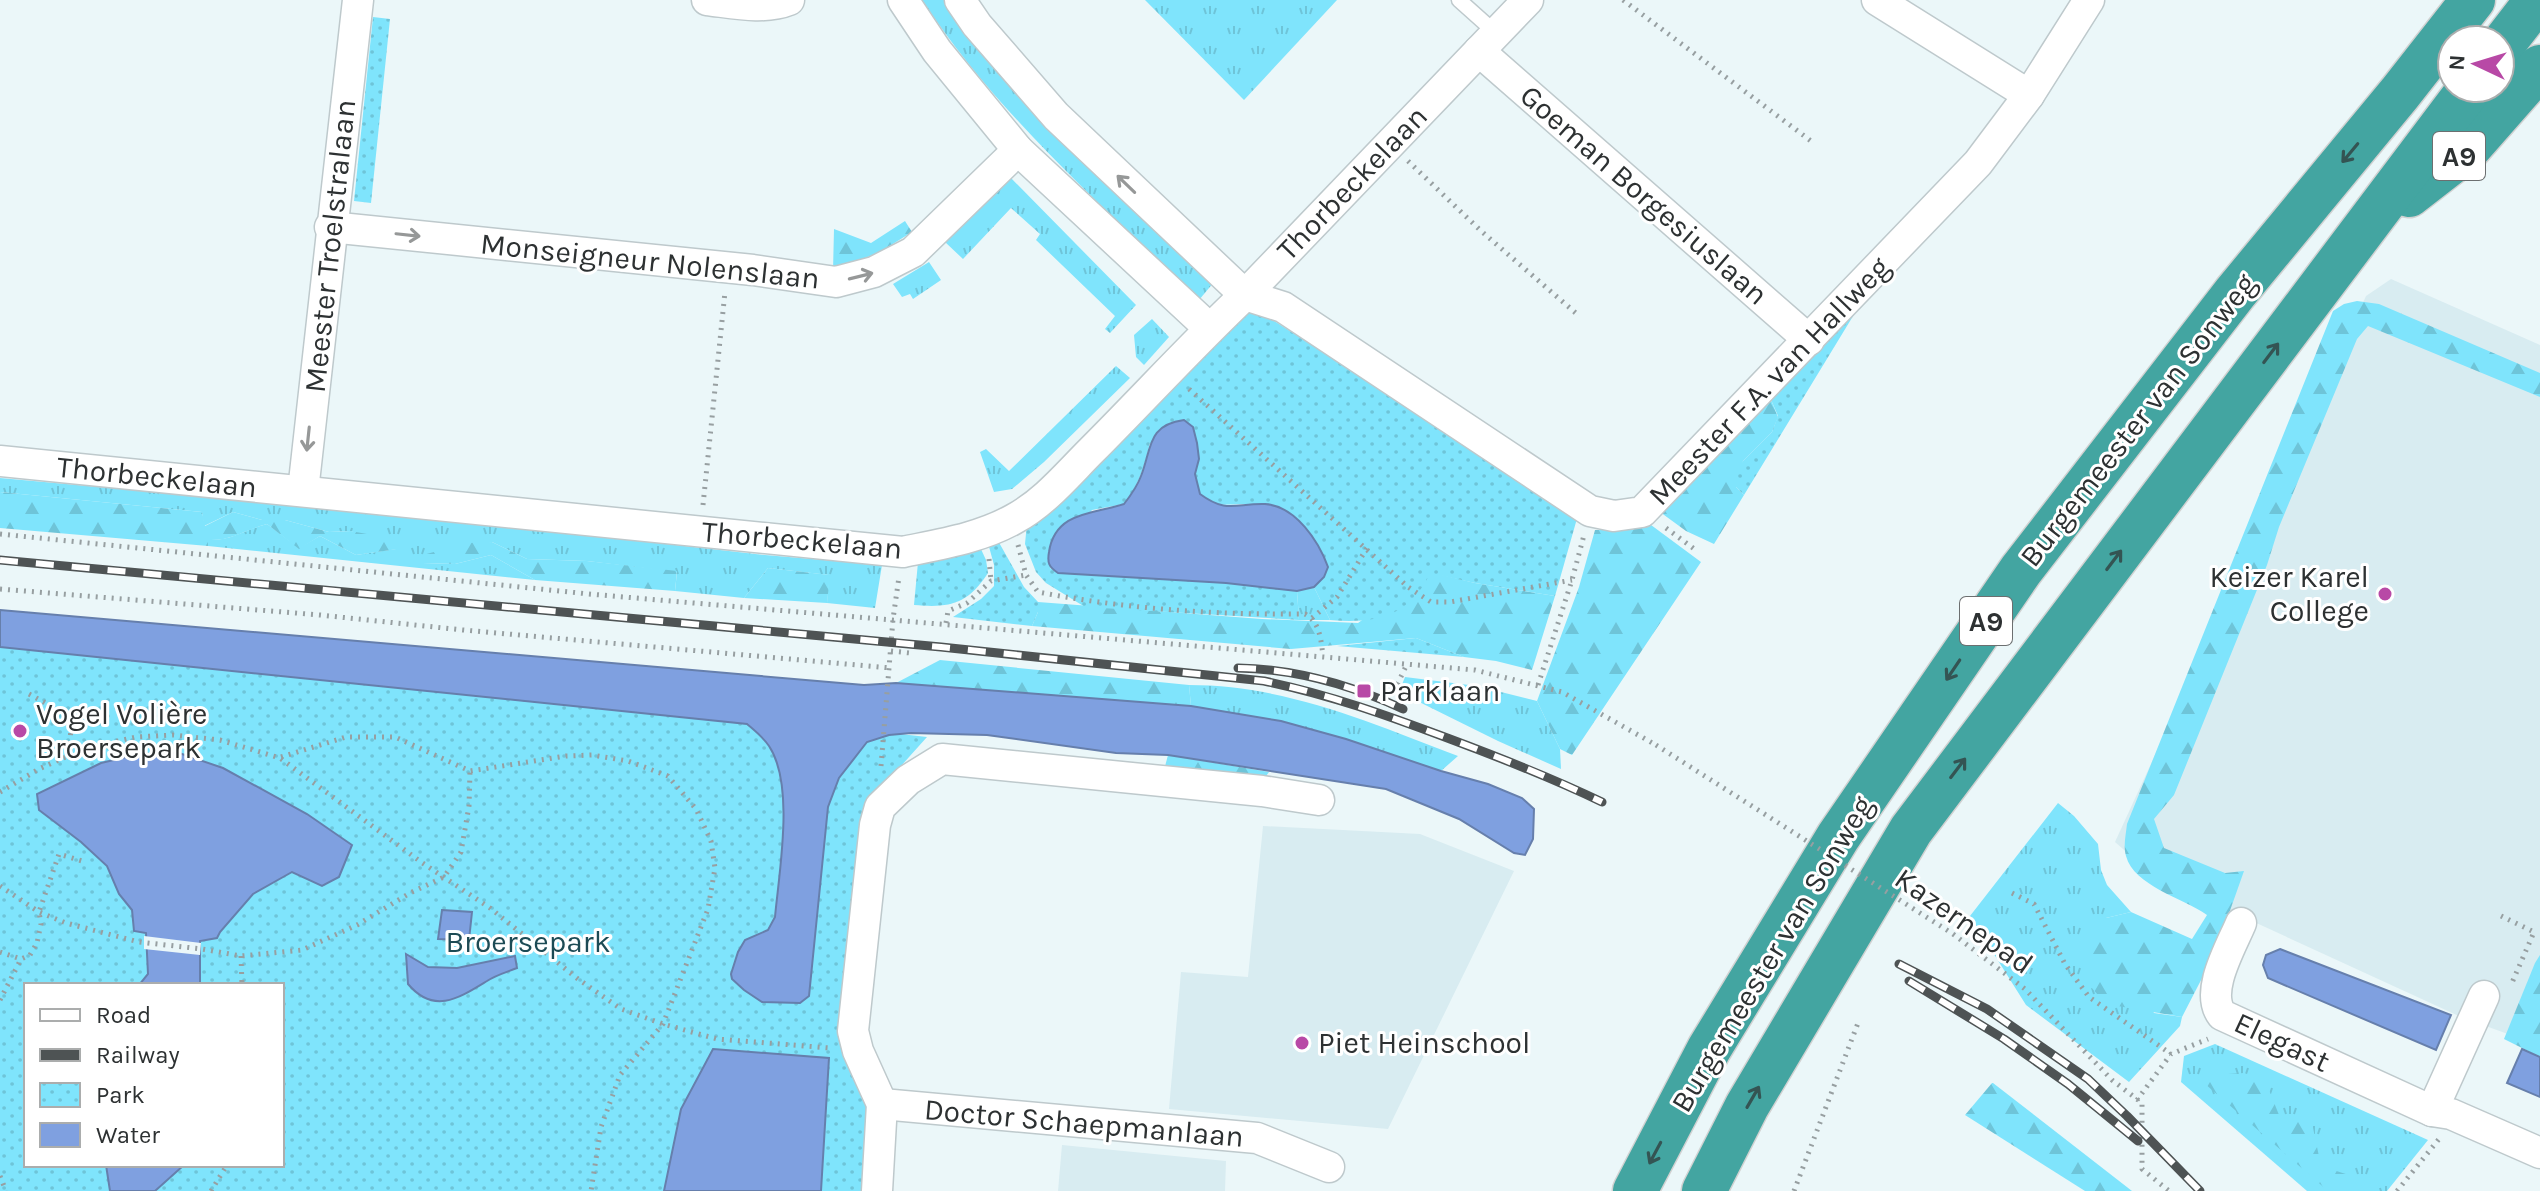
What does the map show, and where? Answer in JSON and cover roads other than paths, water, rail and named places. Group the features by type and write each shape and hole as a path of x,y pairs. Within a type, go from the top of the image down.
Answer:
{"highway":[{"name":"A9","path":"2400,93 2419,22 2435,0"},
{"name":"Burgemeester van Sonweg","path":"1635,1191 1709,1049 1830,850 2012,583 2235,293 2473,0"},
{"path":"2516,27 2537,0"},
{"name":"A9","path":"2363,231 2467,150 2540,67"},
{"name":"Burgemeester van Sonweg","path":"1704,1191 1747,1106 1911,830 2458,104"}],"street":[{"name":"Meester Troelstralaan","path":"303,491 330,227 358,0"},
{"path":"707,0 746,5 779,4 789,0"},
{"path":"903,0 937,51 1018,150 1209,328"},
{"path":"960,0 977,25 1056,116 1245,295"},
{"name":"Thorbeckelaan","path":"0,461 903,552 964,539 1012,521 1044,498 1245,295 1528,0"},
{"path":"1877,0 2029,95"},
{"name":"Meester F.A. van Hallweg","path":"1245,295 1283,307 1590,511 1614,516 1642,512 1978,163 2029,95 2089,0"},
{"name":"Goeman Borgesiuslaan","path":"1488,42 1809,340"},
{"name":"Monseigneur Nolenslaan","path":"330,227 729,267 836,282 874,272 913,252 1018,150"},
{"path":"877,1191 882,1104 858,1051 853,1031 875,825 880,807 908,780 942,759 1262,791 1319,800"},
{"name":"Elegast","path":"2241,923 2216,985 2216,1007 2222,1015 2432,1111 2451,1114 2540,1153"},
{"path":"2432,1111 2484,996"},
{"name":"Doctor Schaepmanlaan","path":"882,1104 1257,1138 1329,1167"}],"lane":[{"path":"1459,0 1488,42"}],"water":[{"path":"1184,420 1193,427 1197,443 1199,459 1195,474 1200,494 1225,506 1276,506 1296,518 1319,547 1328,567 1324,577 1314,587 1297,591 1226,583 1058,573 1051,567 1049,552 1059,529 1078,516 1124,504 1134,491 1157,433 1163,427"},
{"path":"0,610 864,685 896,683 1191,706 1281,721 1488,784 1522,798 1534,809 1533,839 1525,855 1514,853 1459,819 1386,789 1168,755 1116,753 987,735 889,735 867,742 839,778 828,807 809,996 800,1003 762,1002 744,990 731,974 745,940 768,930 775,917 782,853 783,805 777,763 767,743 747,724 0,647"},
{"path":"179,753 223,768 307,814 352,845 339,877 322,886 292,872 253,894 217,938 200,941 200,983 141,983 148,974 146,933 134,931 132,910 119,894 107,866 39,810 37,794 101,763 139,754"},
{"path":"442,910 472,912 469,940 438,939"},
{"path":"2280,949 2451,1015 2436,1050 2268,978 2263,965 2266,955"},
{"path":"406,954 428,967 457,968 515,956 517,968 457,998 437,1001 427,999 408,984"},
{"path":"713,1049 829,1058 821,1191 664,1191 681,1109"},
{"path":"2522,1049 2540,1057 2540,1097 2507,1083"},
{"path":"106,1167 182,1167 155,1191 110,1191"}],"railway":[{"path":"0,560 941,647 1264,681 1335,699 1403,722 1602,802"},
{"path":"1238,668 1281,671 1323,680 1403,709"},
{"path":"1899,964 1987,1009 2088,1079 2200,1191"},
{"path":"1909,981 2004,1039 2068,1084 2138,1141"}],"place":[{"name":"Keizer Karel College","path":"2385,594"},
{"name":"Parklaan","path":"1364,691"},
{"name":"Vogel Volière Broersepark","path":"20,731"},
{"name":"Piet Heinschool","path":"1302,1043"}],"park label":[{"name":"Broersepark","path":"528,942"}]}
